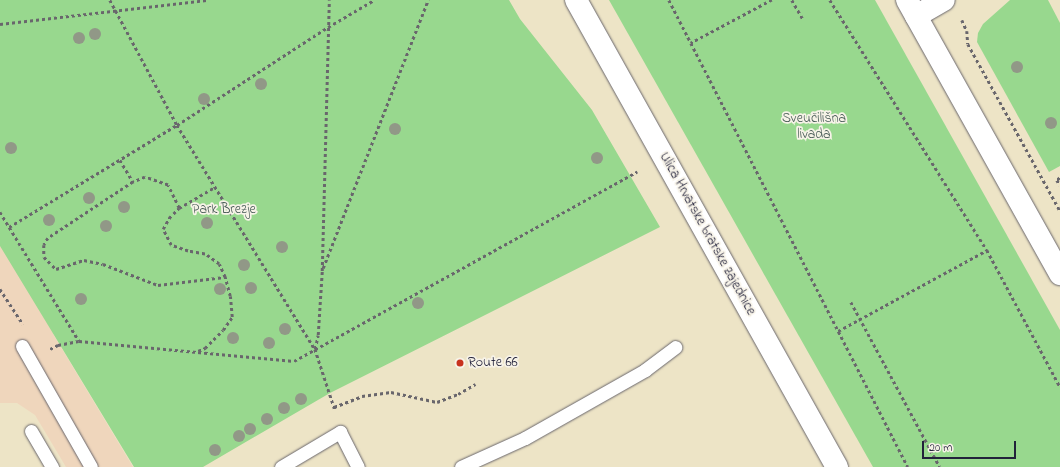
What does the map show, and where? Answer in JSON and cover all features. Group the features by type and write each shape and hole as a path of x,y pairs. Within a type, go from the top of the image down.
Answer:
{"main road":[{"name":"Ulica Hrvatske bratske zajednice","path":"576,0 837,467"},
{"path":"944,0 912,8 1060,274"}],"lane":[{"path":"22,346 91,467"},
{"path":"461,467 525,438 645,370 674,347"},
{"path":"31,431 52,467"},
{"path":"281,467 340,432 358,467"}],"path":[{"path":"110,0 177,125 315,349 334,407 340,432"},
{"path":"0,24 207,0"},
{"path":"315,349 318,335 322,270 329,0"},
{"path":"9,227 177,125 328,27 374,0"},
{"path":"322,270 428,0"},
{"path":"669,0 908,467"},
{"path":"691,43 772,0"},
{"path":"792,0 803,19"},
{"path":"830,0 987,250 1060,387"},
{"path":"964,25 967,31 968,44 1060,211"},
{"path":"120,160 134,182"},
{"path":"31,360 58,345 79,341 294,361 637,172"},
{"path":"179,208 168,186 145,177 134,182 48,238 44,245 44,257 56,269 84,260 103,264 158,285 225,277"},
{"path":"1060,178 1057,180 1060,185"},
{"path":"197,352 205,348 223,330 232,317 230,296 225,277 219,264 205,254 188,251 171,245 163,229 169,218 179,208 215,187"},
{"path":"0,212 79,341"},
{"path":"838,331 987,250"},
{"path":"0,289 25,327"},
{"path":"851,302 940,467"},
{"path":"334,407 362,396 391,392 437,402 458,394 475,384"}],"shaded area":[{"path":"0,241 56,332 53,334 133,467 66,467 35,415 17,403 0,403"}],"green space":[{"name":"Park Brezje","path":"0,0 509,0 520,19 592,110 660,227 330,393 203,467 134,467 0,246"},
{"name":"Sveučilišna livada","path":"609,0 875,0 1060,330 1060,467 873,467"},
{"path":"1010,0 1048,0 1060,23 1060,166 1049,172 977,42 978,33 983,24"}],"place":[{"name":"Route 66","path":"460,363"}]}
